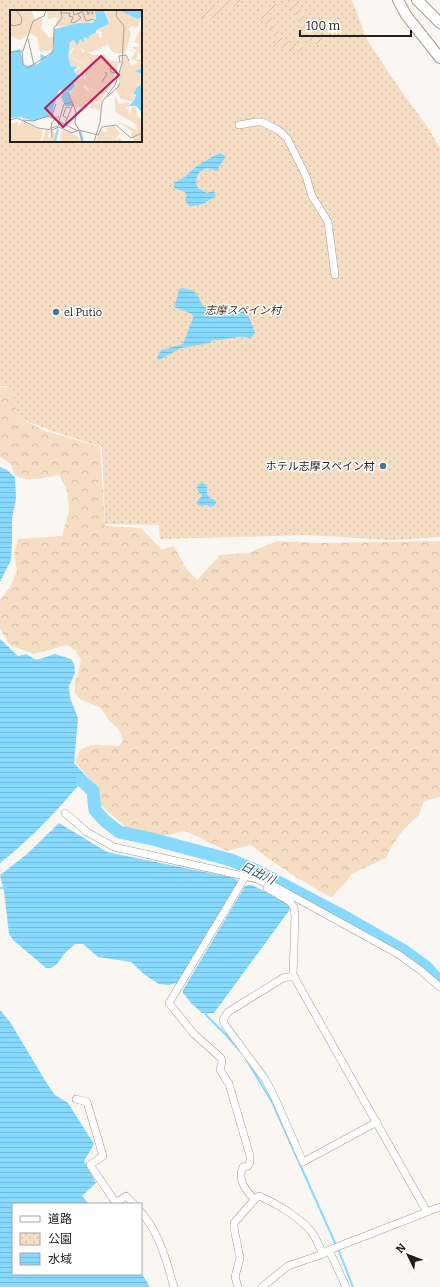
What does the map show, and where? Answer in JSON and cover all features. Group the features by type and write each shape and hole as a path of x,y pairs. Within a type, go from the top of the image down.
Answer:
{"main road":[{"path":"398,0 406,14 440,58"},
{"path":"417,0 440,23"}],"street":[{"path":"239,125 262,122 274,128 287,138 306,176 312,196 328,222 335,275"},
{"path":"65,813 87,832 114,847 257,879 278,888 398,954 440,987"},
{"path":"244,877 290,900 294,907 293,975 427,1212"},
{"path":"244,877 169,1003 194,1034 221,1058 222,1061 220,1070 229,1084 250,1156 248,1166 243,1167 241,1170 241,1178 243,1185 255,1199"},
{"path":"295,977 283,978 228,1012 223,1020 225,1025 265,1079 303,1162 377,1122"},
{"path":"76,1098 87,1102 103,1156 90,1165 116,1203 126,1196 133,1203"},
{"path":"238,1287 235,1277 240,1258 234,1223 259,1196 276,1202 313,1234 326,1252 346,1287"},
{"path":"262,1287 288,1266 440,1207"},
{"path":"142,1213 148,1220 162,1245 174,1287"}],"green space":[{"name":"志摩スペイン村","path":"0,0 352,0 367,40 399,88 427,126 440,148 440,537 392,540 307,535 160,539 159,525 105,524 102,447 52,431 19,418 11,387 0,386"},
{"path":"225,0 244,0 204,23 202,13"},
{"path":"286,0 295,0 318,38 325,36 327,38 326,40 320,43 311,44"},
{"path":"275,4 278,4 279,7 269,14 286,42 303,45 304,50 300,51 273,46 274,43 278,43 263,18 259,20 256,14"},
{"path":"0,387 11,387 19,418 45,431 100,447 105,526 141,528 162,550 174,546 185,567 197,580 220,555 248,553 277,541 321,543 440,541 440,797 424,801 419,815 404,829 393,844 386,858 351,874 347,881 331,897 290,873 251,845 227,851 185,831 162,836 128,829 99,804 96,787 76,763 77,755 86,747 98,745 119,746 123,740 119,730 108,719 101,708 80,699 75,693 75,680 81,660 75,650 67,645 34,654 10,645 0,629 0,600 10,587 17,571 14,554 18,539 62,536 69,511 67,490 59,475 36,479 24,479 14,474 11,464 0,457"}],"water":[{"path":"220,153 224,155 225,158 216,171 207,168 203,169 196,179 198,188 207,193 214,191 216,196 203,204 190,207 185,200 187,195 185,192 176,189 174,187 174,183 185,177 202,162"},
{"path":"180,288 191,290 195,293 203,306 223,310 233,306 246,310 255,332 253,336 250,338 236,337 223,340 213,340 210,343 181,348 159,360 157,357 161,350 183,344 193,318 192,314 174,307"},
{"path":"0,467 7,470 15,477 16,498 12,519 11,560 0,582"},
{"path":"202,483 207,485 207,494 210,498 215,500 216,503 214,506 201,506 197,504 198,500 202,496 197,487"},
{"path":"0,639 18,656 26,654 36,660 55,654 71,659 74,664 75,673 69,686 70,698 78,718 74,763 86,776 45,822 0,863"},
{"path":"59,823 107,852 234,878 239,882 178,985 175,983 169,985 159,984 145,975 131,962 98,957 83,944 75,944 65,953 55,966 46,968 13,940 9,934 4,891 0,875 27,854"},
{"path":"252,885 285,902 291,908 214,1013 202,1013 192,1004 183,993 183,990 245,886"},
{"path":"0,1010 10,1022 55,1095 68,1103 94,1144 84,1161 96,1183 82,1196 88,1203 12,1203 12,1275 142,1275 142,1274 150,1287 0,1287"}],"waterway":[{"name":"日出川","path":"82,781 93,791 95,810 105,821 119,832 152,839 231,860 257,871 341,915 404,951 425,966 440,982"},
{"path":"0,888 6,887"},
{"path":"205,1012 241,1052"},
{"path":"246,1059 272,1102 336,1245"},
{"path":"338,1249 353,1287"}],"place":[{"name":"el Putio","path":"56,312"},
{"name":"ホテル志摩スペイン村","path":"383,466"}]}
